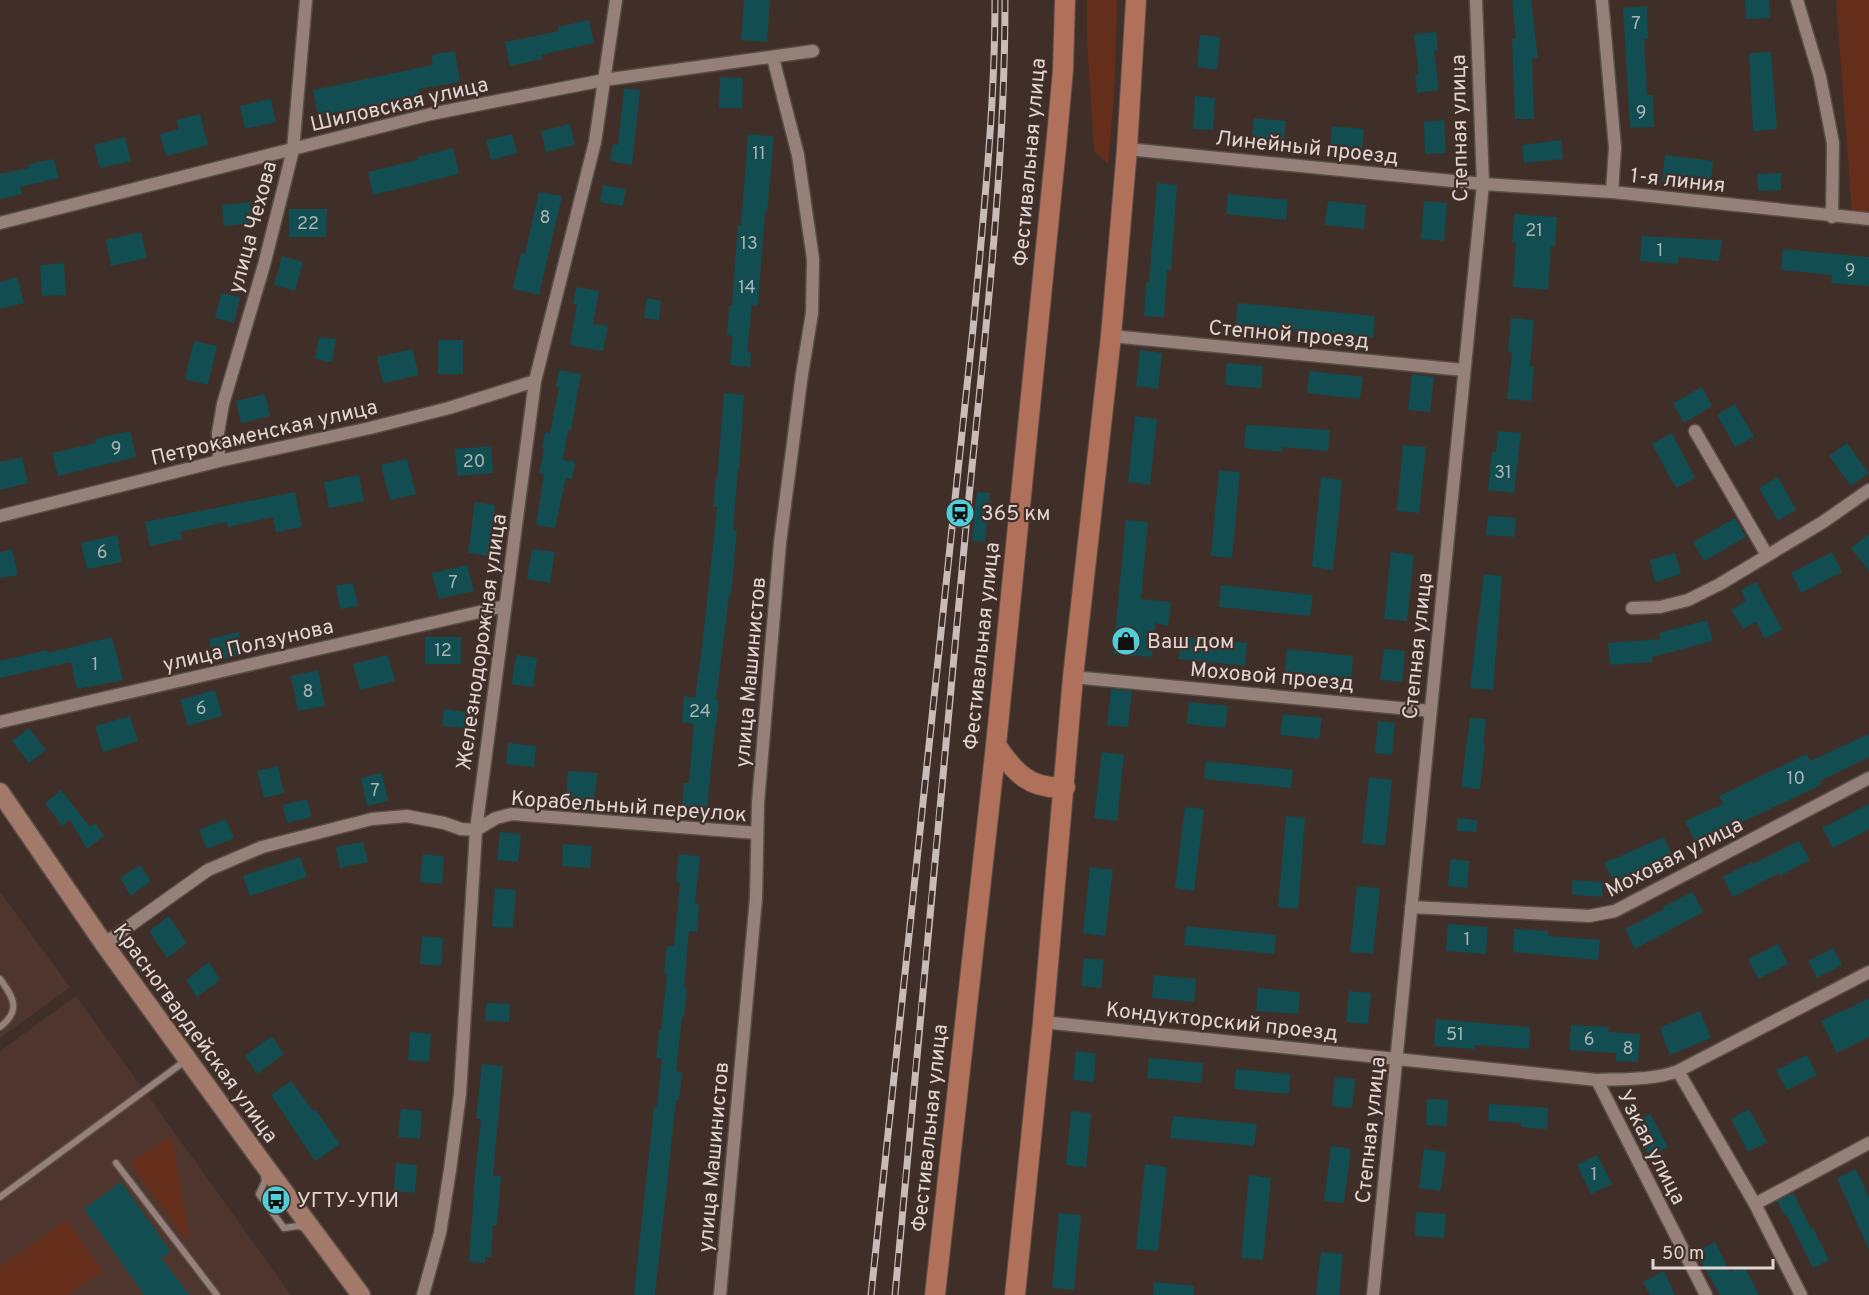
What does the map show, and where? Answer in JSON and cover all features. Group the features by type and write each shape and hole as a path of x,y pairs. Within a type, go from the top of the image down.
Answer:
{"main road":[{"name":"Фестивальная улица","path":"935,1295 996,745 1056,147 1063,70 1065,0"},
{"path":"1015,1295 1043,1022 1073,677 1111,336 1127,149 1136,0"},
{"path":"996,745 1007,762 1022,777 1039,786 1065,787"},
{"name":"Красногвардейская улица","path":"0,792 104,944 313,1232 362,1295"}],"street":[{"name":"улица Чехова","path":"219,461 219,433 223,404 264,265 292,150 306,0"},
{"name":"Железнодорожная улица","path":"423,1295 440,1233 460,1094 476,830 535,381 595,142 616,0"},
{"name":"Степная улица","path":"1373,1295 1483,184 1476,0"},
{"path":"1602,0 1615,148 1612,192"},
{"path":"1797,0 1820,77 1833,143 1832,217"},
{"name":"Шиловская улица","path":"0,223 431,114 603,80 813,51"},
{"name":"улица Машинистов","path":"720,1295 756,898 758,803 780,543 812,313 813,260 798,154 773,58"},
{"name":"Линейный проезд","path":"1127,149 1483,184"},
{"name":"1-я линия","path":"1483,184 1612,192 1832,217 1869,219"},
{"name":"Степной проезд","path":"1111,336 1464,370"},
{"name":"Петрокаменская улица","path":"0,516 219,461 370,428 449,408 535,381"},
{"path":"1695,431 1767,555"},
{"path":"1632,608 1659,607 1688,600 1720,584 1822,522 1869,490"},
{"name":"улица Ползунова","path":"0,722 505,606"},
{"name":"Моховой проезд","path":"1073,677 1431,711"},
{"name":"Моховая улица","path":"1411,907 1602,915 1615,911 1869,777"},
{"name":"Корабельный переулок","path":"476,830 496,818 512,814 757,833"},
{"path":"104,944 208,870 262,847 372,819 407,816 444,823 461,829 476,830"},
{"name":"Кондукторский проезд","path":"1043,1022 1597,1080 1641,1078 1678,1071 1869,972"},
{"path":"1678,1071 1755,1204 1801,1295"},
{"name":"Узкая улица","path":"1597,1080 1706,1295"},
{"path":"1755,1204 1869,1143"}],"lane":[{"path":"0,979 10,992 14,1007 11,1016 0,1027"},
{"path":"0,1197 188,1058"},
{"path":"116,1163 217,1295"}],"shaded area":[{"path":"1087,0 1117,0 1114,98 1108,164 1094,151 1087,39"},
{"path":"1836,0 1869,0 1869,214 1852,213"},
{"path":"0,892 70,987 0,1038"},
{"path":"76,996 291,1295 0,1295 0,1051"},
{"path":"172,1136 189,1235 185,1238 130,1163"},
{"path":"66,1220 103,1271 69,1295 0,1295 0,1267"}],"building":[{"path":"744,0 770,0 767,42 741,40"},
{"path":"1512,0 1531,0 1538,58 1532,59 1534,119 1515,119 1512,39 1516,39"},
{"path":"1745,0 1769,0 1770,18 1746,19"},
{"path":"1647,6 1648,39 1644,39 1647,95 1653,95 1654,127 1630,128 1623,8"},
{"path":"589,20 594,43 541,55 542,59 510,66 505,42 559,31 558,27"},
{"path":"1436,32 1438,51 1434,51 1439,90 1417,93 1415,74 1419,74 1414,34"},
{"path":"1200,35 1220,37 1217,70 1197,67"},
{"path":"455,51 460,82 419,89 421,98 318,116 313,90 433,65 431,55"},
{"path":"1771,52 1777,129 1753,131 1749,53"},
{"path":"720,77 743,78 742,108 719,108"},
{"path":"624,88 640,90 632,165 610,161 613,144 618,145"},
{"path":"1195,96 1215,98 1213,130 1193,129"},
{"path":"271,99 276,122 245,129 240,106"},
{"path":"200,114 208,145 166,156 160,134 179,129 177,120"},
{"path":"1254,118 1286,121 1284,141 1252,138"},
{"path":"1444,120 1446,153 1425,154 1424,122"},
{"path":"570,124 575,145 546,152 541,131"},
{"path":"1332,126 1364,129 1362,149 1330,146"},
{"path":"512,134 517,153 491,160 486,140"},
{"path":"748,134 774,136 767,212 765,211 758,306 752,305 747,352 751,352 750,367 730,365 733,336 727,335 729,306 732,306 738,225 741,225"},
{"path":"125,137 131,161 100,168 94,145"},
{"path":"1561,140 1563,159 1524,163 1522,145"},
{"path":"453,148 459,174 373,195 368,172 418,160 417,157"},
{"path":"1665,155 1713,161 1710,187 1662,181"},
{"path":"54,159 59,178 20,187 22,194 0,199 0,174 29,168 28,164"},
{"path":"1781,173 1781,190 1758,191 1757,174"},
{"path":"1157,183 1177,185 1171,270 1167,270 1164,317 1144,316"},
{"path":"603,185 626,189 623,206 600,202"},
{"path":"539,192 562,196 539,295 513,289 521,253 525,254"},
{"path":"1228,194 1288,200 1286,220 1226,214"},
{"path":"1328,201 1366,205 1364,229 1325,225"},
{"path":"1424,201 1447,203 1444,241 1421,239"},
{"path":"250,202 253,223 224,226 222,205"},
{"path":"289,209 327,209 326,237 289,237"},
{"path":"1514,214 1557,217 1555,246 1551,246 1548,290 1513,287 1516,243 1512,243"},
{"path":"141,232 147,258 111,266 106,240"},
{"path":"1642,236 1722,240 1719,261 1678,257 1678,264 1640,261"},
{"path":"1783,249 1869,257 1869,286 1831,283 1832,275 1781,270"},
{"path":"282,256 303,262 295,291 274,285"},
{"path":"64,263 66,295 42,296 40,265"},
{"path":"17,277 24,303 0,309 0,282"},
{"path":"576,287 599,291 593,324 608,326 603,351 570,345 577,304 573,304"},
{"path":"221,293 240,297 234,323 215,318"},
{"path":"647,298 661,301 659,320 644,318"},
{"path":"1238,303 1375,316 1373,338 1236,325"},
{"path":"1511,318 1534,320 1530,366 1534,366 1531,401 1507,399 1512,353 1508,352"},
{"path":"319,337 336,339 332,362 315,359"},
{"path":"438,340 463,340 463,374 438,374"},
{"path":"194,341 217,346 208,385 185,379"},
{"path":"412,349 419,375 383,383 377,357"},
{"path":"1140,350 1162,353 1158,389 1136,386"},
{"path":"1227,363 1263,366 1261,388 1225,385"},
{"path":"559,370 581,374 563,460 575,462 572,479 566,478 555,528 536,525 544,474 539,473 544,449 542,448 545,432 550,433 559,387 556,387"},
{"path":"1309,371 1363,377 1360,399 1307,393"},
{"path":"1412,374 1434,377 1430,412 1408,410"},
{"path":"1702,387 1712,406 1684,423 1673,403"},
{"path":"724,393 744,395 733,530 737,530 731,595 729,595 716,700 719,700 706,819 681,817 684,783 689,783 694,724 682,722 684,696 695,698 702,649 717,507 713,507"},
{"path":"265,394 270,416 241,423 236,401"},
{"path":"1735,404 1754,437 1735,447 1717,415"},
{"path":"1135,416 1157,419 1150,485 1128,482"},
{"path":"1246,425 1330,430 1328,451 1282,447 1282,452 1244,448"},
{"path":"130,431 136,457 58,476 52,453 96,443 95,439"},
{"path":"1498,431 1521,433 1514,493 1488,490 1492,452 1496,452"},
{"path":"1672,433 1695,478 1676,488 1652,444"},
{"path":"1847,443 1869,473 1851,486 1829,456"},
{"path":"1403,445 1426,447 1419,513 1397,511"},
{"path":"491,446 493,473 457,476 455,449"},
{"path":"22,457 28,483 0,490 0,462"},
{"path":"407,459 416,494 390,500 381,465"},
{"path":"1219,470 1240,472 1232,558 1211,556"},
{"path":"359,475 364,501 329,508 324,482"},
{"path":"1321,477 1342,480 1333,570 1312,567"},
{"path":"1778,477 1796,510 1778,521 1759,488"},
{"path":"295,492 302,527 276,532 273,517 228,527 227,522 180,532 182,539 150,546 145,522"},
{"path":"977,492 990,493 985,542 972,541"},
{"path":"475,502 495,505 488,556 468,553"},
{"path":"1488,516 1516,518 1514,537 1486,535"},
{"path":"1735,518 1746,537 1704,561 1693,542"},
{"path":"1126,520 1148,522 1141,599 1171,602 1168,626 1155,623 1152,657 1113,654"},
{"path":"1869,534 1869,571 1851,548"},
{"path":"117,535 122,562 87,569 81,543"},
{"path":"12,549 18,575 0,578 0,552"},
{"path":"532,549 555,552 550,583 527,579"},
{"path":"1391,552 1414,555 1407,621 1384,619"},
{"path":"1832,552 1842,572 1801,593 1791,573"},
{"path":"1675,553 1681,574 1655,582 1650,560"},
{"path":"467,565 474,591 439,599 432,573"},
{"path":"1484,574 1502,576 1493,690 1470,688"},
{"path":"1756,582 1782,629 1765,639 1756,622 1743,629 1731,610 1746,601 1741,590"},
{"path":"353,583 358,606 340,609 336,586"},
{"path":"1221,585 1313,595 1310,616 1219,607"},
{"path":"1707,620 1713,641 1652,657 1653,662 1610,665 1608,643 1661,639 1659,633"},
{"path":"239,632 244,654 214,661 209,639"},
{"path":"112,637 123,680 77,689 71,662 0,678 0,661 47,650 48,653"},
{"path":"425,637 461,637 461,664 425,664"},
{"path":"1181,637 1247,643 1245,666 1179,659"},
{"path":"1287,649 1353,656 1351,678 1285,672"},
{"path":"1384,649 1405,651 1402,682 1380,680"},
{"path":"388,655 395,681 360,690 353,664"},
{"path":"516,655 537,658 533,687 512,684"},
{"path":"318,670 325,706 298,711 291,676"},
{"path":"1111,689 1132,691 1128,727 1107,725"},
{"path":"215,690 222,716 188,726 180,700"},
{"path":"1189,702 1228,706 1225,728 1187,724"},
{"path":"444,709 466,712 464,728 442,726"},
{"path":"1283,714 1322,718 1319,739 1280,735"},
{"path":"130,716 138,741 103,752 95,726"},
{"path":"1470,718 1486,719 1480,789 1461,787"},
{"path":"1378,721 1395,723 1392,755 1375,753"},
{"path":"29,728 46,750 29,763 12,741"},
{"path":"1869,734 1869,757 1820,781 1821,785 1725,830 1726,832 1697,846 1685,821 1723,804 1719,796 1807,754 1810,761"},
{"path":"508,743 536,746 534,767 506,764"},
{"path":"1102,752 1124,755 1117,821 1094,818"},
{"path":"1206,761 1293,770 1291,788 1204,779"},
{"path":"278,766 284,793 264,798 257,771"},
{"path":"568,771 597,773 593,812 565,809"},
{"path":"382,773 388,801 367,806 361,778"},
{"path":"1369,777 1392,780 1385,846 1362,843"},
{"path":"61,790 90,827 95,823 104,836 87,849 70,820 62,826 45,803"},
{"path":"307,799 311,817 287,823 283,805"},
{"path":"1869,804 1869,829 1833,848 1822,828"},
{"path":"1185,807 1204,809 1194,891 1175,888"},
{"path":"1286,816 1305,818 1298,909 1278,907"},
{"path":"1458,818 1477,820 1476,832 1457,831"},
{"path":"226,819 234,838 207,849 199,830"},
{"path":"500,832 521,834 518,862 497,860"},
{"path":"1664,837 1673,858 1616,887 1604,863"},
{"path":"1799,841 1810,860 1733,897 1723,877"},
{"path":"363,842 368,862 340,868 336,847"},
{"path":"563,844 592,846 590,868 562,866"},
{"path":"423,854 444,856 442,884 420,882"},
{"path":"679,854 700,856 695,903 699,904 697,932 689,931 684,988 687,989 676,1071 682,1072 679,1100 676,1100 655,1295 634,1295 654,1107 657,1107 662,1058 656,1058 667,974 664,974 667,946 674,946 680,883 676,882"},
{"path":"300,857 307,877 250,896 243,876"},
{"path":"1451,859 1469,861 1467,888 1448,886"},
{"path":"140,865 151,881 131,896 120,878"},
{"path":"1090,867 1113,870 1105,936 1083,933"},
{"path":"1572,880 1603,882 1602,897 1572,895"},
{"path":"1357,886 1380,888 1373,954 1350,952"},
{"path":"495,888 516,890 513,928 492,927"},
{"path":"1693,892 1703,912 1635,949 1625,929"},
{"path":"169,916 187,943 167,958 149,931"},
{"path":"1448,924 1488,927 1486,954 1446,951"},
{"path":"1186,926 1276,935 1274,954 1184,945"},
{"path":"1514,929 1548,931 1548,936 1600,940 1598,960 1513,952"},
{"path":"422,936 443,938 441,966 420,964"},
{"path":"1778,944 1788,964 1758,979 1748,959"},
{"path":"1833,948 1842,965 1817,978 1808,961"},
{"path":"1084,958 1104,960 1101,988 1081,986"},
{"path":"209,962 220,980 197,997 186,980"},
{"path":"1154,975 1196,979 1194,1002 1152,998"},
{"path":"1258,988 1300,992 1298,1014 1256,1011"},
{"path":"1349,991 1371,993 1368,1024 1346,1022"},
{"path":"1869,998 1869,1037 1837,1053 1821,1021"},
{"path":"486,1003 510,1004 509,1022 485,1021"},
{"path":"1700,1011 1711,1038 1670,1055 1661,1027"},
{"path":"1436,1019 1530,1027 1529,1049 1475,1045 1474,1049 1434,1046"},
{"path":"1571,1025 1609,1027 1608,1032 1640,1034 1638,1062 1616,1061 1616,1053 1569,1050"},
{"path":"410,1032 431,1034 429,1062 408,1060"},
{"path":"272,1036 284,1054 257,1074 245,1056"},
{"path":"1076,1051 1096,1054 1094,1082 1073,1080"},
{"path":"1807,1055 1817,1075 1787,1090 1776,1070"},
{"path":"1149,1058 1203,1063 1201,1083 1147,1078"},
{"path":"482,1064 503,1066 493,1176 501,1176 497,1225 493,1225 491,1257 485,1257 485,1263 469,1262 481,1119 476,1119"},
{"path":"1236,1069 1290,1074 1289,1094 1234,1089"},
{"path":"1335,1077 1355,1079 1352,1108 1332,1106"},
{"path":"291,1081 340,1144 315,1161 271,1095"},
{"path":"1427,1099 1448,1100 1447,1126 1426,1125"},
{"path":"1489,1104 1548,1108 1547,1129 1521,1127 1521,1123 1488,1121"},
{"path":"401,1109 422,1111 420,1139 398,1137"},
{"path":"1749,1109 1767,1142 1748,1152 1731,1119"},
{"path":"1071,1111 1091,1113 1086,1167 1066,1165"},
{"path":"1650,1114 1668,1147 1650,1157 1631,1124"},
{"path":"1173,1116 1257,1124 1254,1146 1170,1138"},
{"path":"1331,1146 1351,1149 1344,1203 1324,1201"},
{"path":"1424,1149 1446,1152 1441,1191 1419,1188"},
{"path":"1597,1155 1612,1184 1591,1194 1577,1165"},
{"path":"396,1163 417,1165 415,1193 394,1191"},
{"path":"1145,1164 1167,1167 1158,1251 1136,1249"},
{"path":"1856,1169 1869,1197 1869,1250 1837,1178"},
{"path":"1249,1175 1271,1178 1263,1260 1241,1258"},
{"path":"121,1182 171,1252 161,1258 190,1295 144,1295 84,1209"},
{"path":"1793,1193 1829,1260 1813,1268 1787,1215 1785,1216 1777,1201"},
{"path":"1416,1212 1446,1214 1444,1238 1415,1236"},
{"path":"1059,1213 1081,1215 1074,1290 1052,1288"},
{"path":"1715,1242 1730,1272 1744,1265 1759,1295 1720,1295 1696,1252"},
{"path":"1321,1252 1343,1254 1339,1295 1316,1295"},
{"path":"1664,1271 1675,1295 1650,1295 1643,1282"},
{"path":"1154,1282 1194,1286 1194,1295 1153,1295"}],"railway":[{"path":"871,1295 973,329 991,124 995,0"},
{"path":"895,1295 992,264 1001,132 1005,0"}],"place":[{"name":"365 км","path":"960,513"},
{"name":"Ваш дом","path":"1126,641"},
{"name":"УГТУ-УПИ","path":"276,1200"}]}
